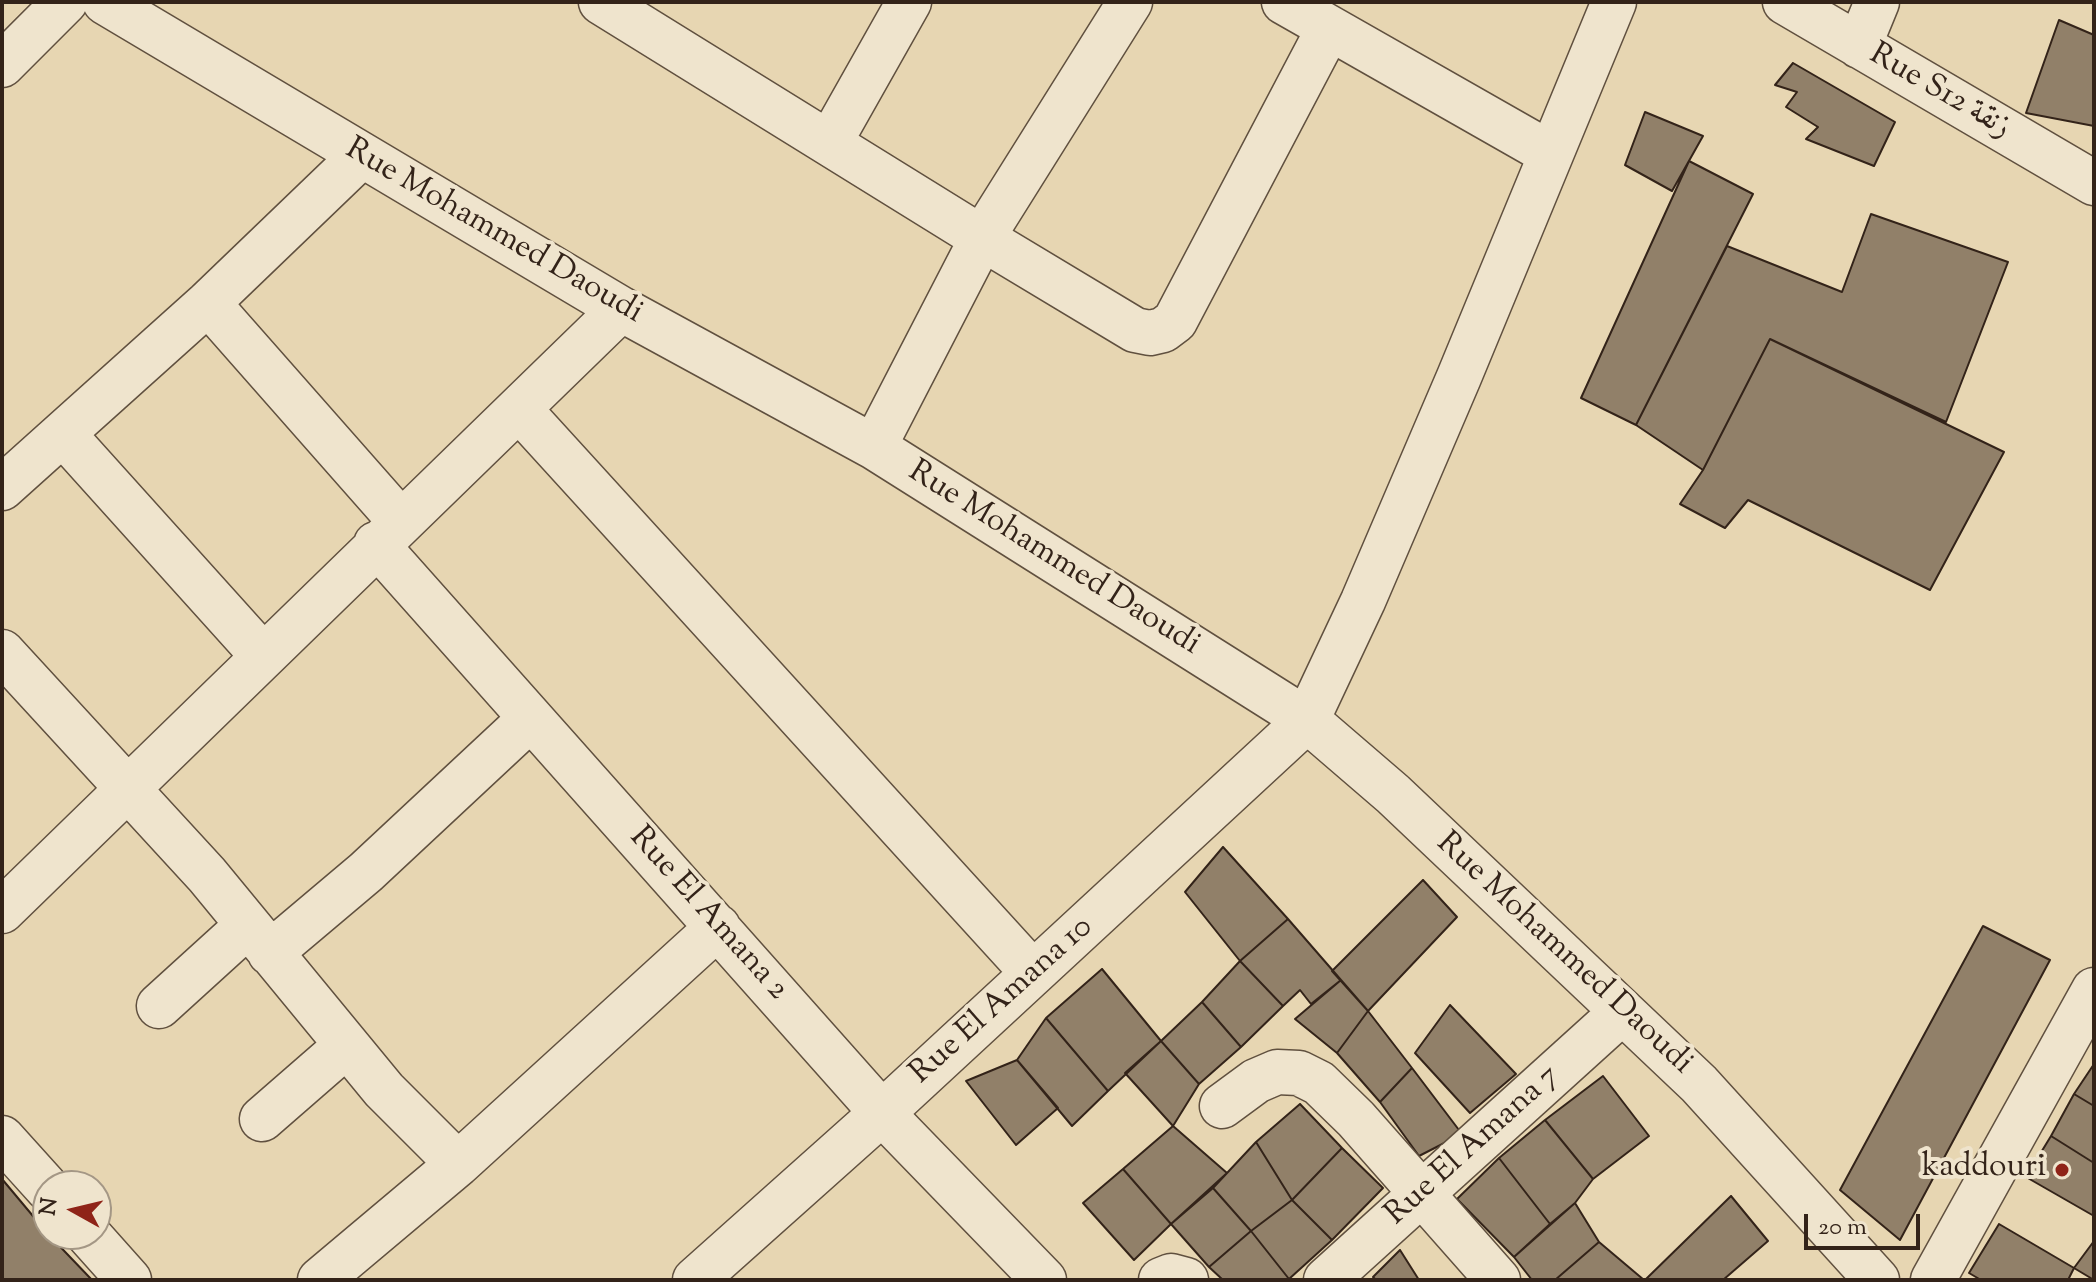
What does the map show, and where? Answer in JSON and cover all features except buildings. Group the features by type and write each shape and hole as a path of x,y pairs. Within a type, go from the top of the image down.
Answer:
{"street":[{"path":"2,65 65,2"},
{"name":"Rue Mohammed Daoudi","path":"105,2 621,309 874,447 1307,720 1393,794 1699,1084 1877,1280"},
{"path":"830,142 909,2"},
{"path":"874,447 982,238 1130,2"},
{"path":"1284,2 1551,154"},
{"path":"1307,720 1363,601 1614,2"},
{"name":"Rue S12 زنقة","path":"1785,2 2094,182"},
{"path":"1859,46 1877,2"},
{"path":"629,9 982,238 1135,330 1150,333 1163,330 1175,321 1329,28"},
{"path":"2,488 208,303 361,156"},
{"name":"Rue El Amana 2","path":"208,303 530,719 882,1113 1044,1280"},
{"path":"2,911 621,309"},
{"path":"519,409 1033,973"},
{"path":"64,435 263,656"},
{"path":"2,652 207,875 258,940 414,1122 458,1164"},
{"path":"159,1006 400,841 530,719"},
{"name":"Rue El Amana 10","path":"695,1280 882,1113 1307,720"},
{"path":"320,1280 458,1164 718,927"},
{"path":"1933,1280 2094,990"},
{"name":"Rue El Amana 7","path":"1326,1280 1423,1196 1621,1013"},
{"path":"262,1119 347,1045"},
{"path":"1222,1106 1256,1081 1277,1072 1299,1073 1319,1083 1356,1119 1498,1280"},
{"path":"2,1138 32,1171"},
{"path":"102,1250 129,1280"},
{"path":"1161,1280 1171,1276 1186,1280"}],"place":[{"name":"kaddouri","path":"2062,1170"}]}
